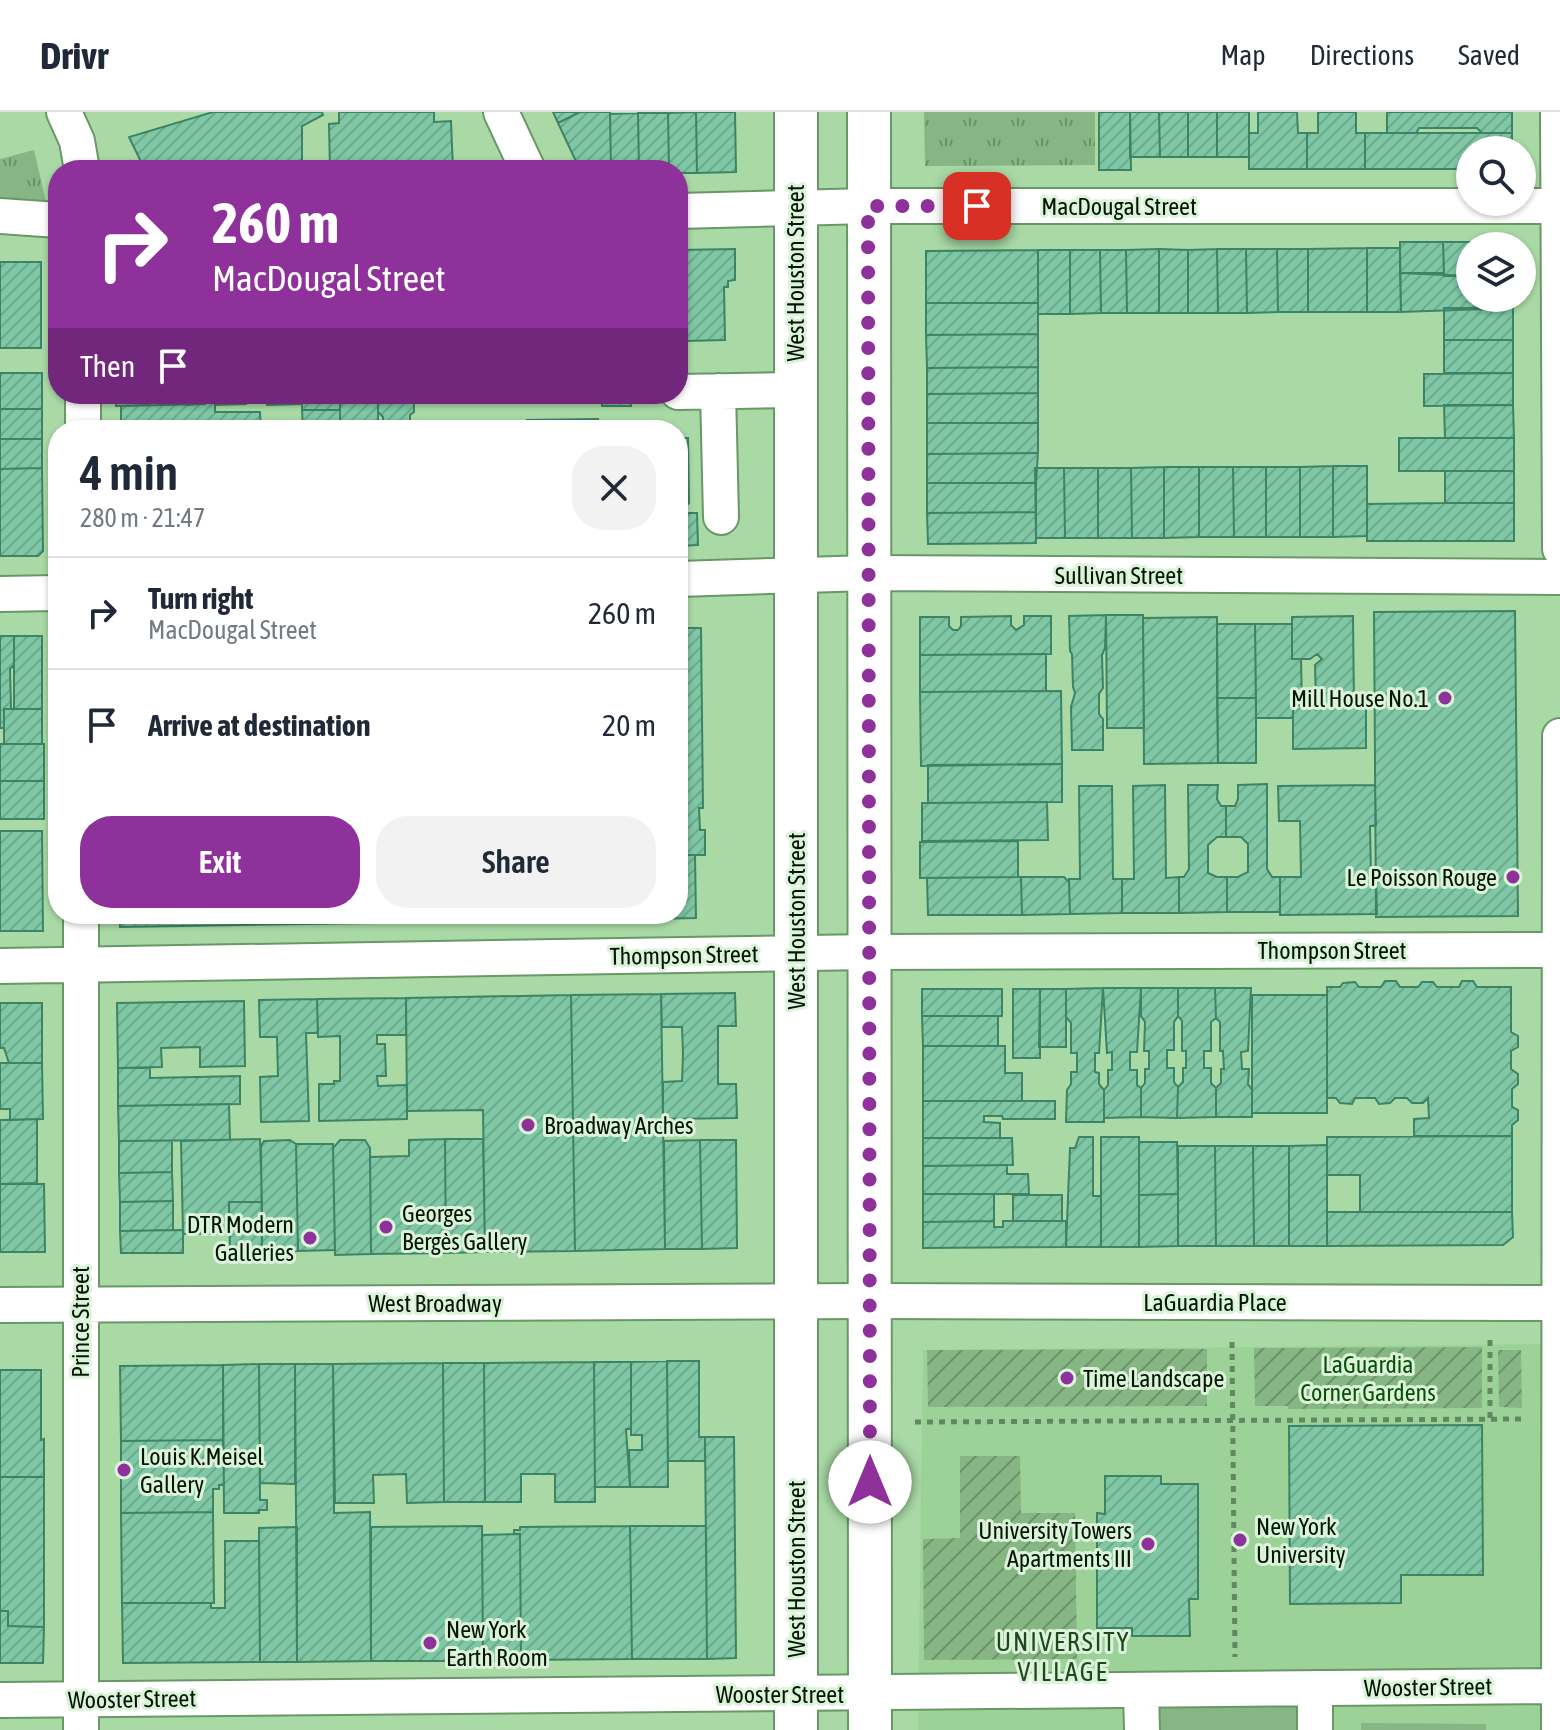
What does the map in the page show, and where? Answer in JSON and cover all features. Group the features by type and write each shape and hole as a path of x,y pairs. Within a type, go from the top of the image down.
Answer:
{"main road":[{"name":"West Houston Street","path":"796,112 796,1712"},
{"path":"869,112 870,1712"}],"street":[{"path":"64,112 77,141 80,160"},
{"path":"501,112 523,160"},
{"path":"1558,112 1560,589"},
{"name":"MacDougal Street","path":"688,211 868,206 1559,206"},
{"path":"0,216 48,219"},
{"path":"688,392 795,390"},
{"path":"718,391 721,517"},
{"name":"Sullivan Street","path":"688,579 869,573 1560,577"},
{"path":"0,594 48,593"},
{"path":"1559,1730 1560,736"},
{"name":"Prince Street","path":"81,924 81,1714"},
{"name":"Thompson Street","path":"0,966 869,952 1560,950"},
{"name":"LaGuardia Place","path":"870,1301 1560,1303"},
{"name":"West Broadway","path":"0,1305 870,1301"},
{"name":"Wooster Street","path":"0,1700 81,1714 870,1712 1141,1690 1560,1686"},
{"path":"1315,1688 1315,1730"},
{"path":"1141,1690 1142,1730"}],"path":[{"path":"1490,1340 1490,1419"},
{"path":"1232,1342 1235,1666"},
{"path":"915,1422 1524,1419"}],"shaded area":[{"name":"New York University","path":"1560,1344 1560,1730 918,1730 923,1350"}],"green space":[{"path":"924,112 1095,112 1095,165 925,166"},
{"path":"34,150 48,219 0,216 0,159"},
{"name":"LaGuardia Corner Gardens","path":"1482,1347 1482,1408 1288,1409 1288,1406 1255,1406 1254,1348"},
{"name":"Time Landscape","path":"1207,1349 1207,1406 928,1407 927,1350"},
{"name":"LaGuardia Corner Gardens","path":"1498,1350 1521,1350 1522,1408 1499,1407"},
{"path":"960,1456 1020,1456 1021,1513 1075,1513 1077,1659 924,1660 923,1539 960,1538"},
{"path":"1300,1699 1301,1730 1156,1730 1155,1701"},
{"path":"1361,1723 1486,1724 1486,1730 1361,1730"}],"building":[{"path":"213,112 322,112 323,115 302,126 302,160 140,160 129,137"},
{"path":"339,112 434,112 434,122 451,121 453,160 330,160 329,124 339,123"},
{"path":"553,112 580,112 558,123"},
{"path":"580,112 610,112 611,160 575,160 558,123"},
{"path":"696,112 697,173 688,173 688,160 669,160 668,113"},
{"path":"696,112 735,112 736,172 697,173"},
{"path":"1099,112 1130,112 1131,170 1099,170"},
{"path":"1130,112 1159,112 1160,157 1130,157"},
{"path":"1159,112 1188,112 1188,157 1160,157"},
{"path":"1188,112 1217,112 1217,157 1188,157"},
{"path":"1217,112 1249,112 1249,157 1217,157"},
{"path":"1258,112 1297,112 1298,133 1307,133 1307,169 1249,169 1249,133 1258,133"},
{"path":"1318,112 1356,112 1356,133 1365,133 1365,169 1307,169 1307,133 1318,133"},
{"path":"1387,112 1512,112 1512,133 1482,133 1477,128 1419,128 1416,133 1387,133"},
{"path":"638,113 639,160 611,160 610,114"},
{"path":"638,113 668,113 669,160 639,160"},
{"path":"1365,133 1512,133 1512,136 1456,136 1456,169 1365,169"},
{"path":"1400,242 1443,242 1444,273 1400,273"},
{"path":"1443,242 1456,242 1456,276 1444,276"},
{"path":"1367,248 1367,312 1308,312 1308,249"},
{"path":"1367,248 1400,248 1401,312 1367,312"},
{"path":"735,249 735,280 728,281 728,287 724,287 725,340 688,341 688,250"},
{"path":"1159,249 1159,313 1127,313 1126,250"},
{"path":"1159,249 1188,250 1188,313 1159,313"},
{"path":"1217,249 1218,313 1188,313 1188,250"},
{"path":"1217,249 1246,249 1247,313 1218,313"},
{"path":"1246,249 1277,249 1278,312 1247,313"},
{"path":"1277,249 1308,249 1308,312 1278,312"},
{"path":"1038,250 1070,250 1070,314 1038,314"},
{"path":"1038,250 1038,303 926,303 926,251"},
{"path":"1070,250 1100,250 1101,313 1070,314"},
{"path":"1100,250 1126,250 1127,313 1101,313"},
{"path":"0,262 41,262 41,348 0,348"},
{"path":"1400,273 1456,275 1456,310 1401,312"},
{"path":"926,303 1038,303 1038,334 926,335"},
{"path":"1444,308 1456,308 1456,312 1513,312 1513,340 1444,340"},
{"path":"1038,334 1038,367 927,368 926,335"},
{"path":"1444,340 1513,340 1513,373 1444,373"},
{"path":"1038,367 1038,393 927,394 927,368"},
{"path":"0,373 42,373 42,409 0,409"},
{"path":"1513,373 1513,405 1424,406 1424,374"},
{"path":"1038,393 1038,423 927,423 927,394"},
{"path":"116,404 148,404 148,405"},
{"path":"215,404 215,412 260,412 260,420 121,420 121,406"},
{"path":"302,404 340,404 340,410 302,410"},
{"path":"340,404 378,404 378,420 340,420"},
{"path":"378,404 414,404 410,420 383,420"},
{"path":"602,404 631,404 631,406"},
{"path":"1444,405 1513,405 1514,438 1445,438"},
{"path":"0,409 42,409 42,439 0,439"},
{"path":"302,410 340,410 340,420 302,420"},
{"path":"927,423 1038,423 1038,453 927,454"},
{"path":"1399,438 1514,438 1514,471 1399,471"},
{"path":"0,439 42,439 42,468 0,469"},
{"path":"1038,453 1036,483 927,483 927,454"},
{"path":"1333,466 1333,537 1300,537 1300,467"},
{"path":"1333,466 1367,466 1367,536 1333,537"},
{"path":"1164,467 1164,538 1132,538 1131,468"},
{"path":"1164,467 1199,467 1199,537 1164,538"},
{"path":"1199,467 1233,467 1234,537 1199,537"},
{"path":"1233,467 1266,467 1266,537 1234,537"},
{"path":"1266,467 1300,467 1300,537 1266,537"},
{"path":"42,468 43,551 38,556 0,556 0,469"},
{"path":"1035,468 1064,468 1065,538 1036,538"},
{"path":"1064,468 1098,468 1098,538 1065,538"},
{"path":"1098,468 1131,468 1132,538 1098,538"},
{"path":"1445,471 1514,471 1514,503 1445,503"},
{"path":"927,483 1036,483 1036,512 927,513"},
{"path":"1514,503 1514,541 1367,541 1367,504"},
{"path":"1036,512 1036,543 928,544 927,513"},
{"path":"688,513 697,513 698,545 688,546"},
{"name":"Mill House No.1","path":"1515,611 1518,916 1376,917 1374,612"},
{"path":"1106,615 1103,688 1099,694 1103,750 1072,750 1071,707 1075,693 1069,616"},
{"path":"1106,615 1143,615 1144,728 1107,728"},
{"path":"1011,616 1011,625 1016,630 1024,625 1024,616 1051,616 1051,654 920,655 920,617 949,617 949,626 958,630 961,617"},
{"path":"1353,616 1354,705 1366,704 1366,748 1293,749 1293,705 1311,705 1316,710 1322,705 1316,700 1315,665 1322,659 1317,654 1310,659 1292,659 1292,617"},
{"path":"1217,617 1218,763 1144,764 1143,618"},
{"path":"1217,624 1255,624 1256,698 1217,698"},
{"path":"1255,624 1292,624 1292,659 1301,659 1302,705 1293,705 1293,718 1256,718"},
{"path":"688,628 701,628 703,808 699,808 700,830 705,830 705,855 688,855"},
{"path":"0,636 14,636 14,665 10,669 11,709 4,709 4,728 0,728"},
{"path":"14,636 42,636 42,709 14,709"},
{"path":"1046,654 1046,691 920,692 920,655"},
{"path":"1061,691 1062,764 921,766 920,692"},
{"path":"1217,698 1256,698 1256,763 1218,763"},
{"path":"4,709 42,709 42,744 4,744"},
{"path":"0,744 44,744 44,781 0,781"},
{"path":"1062,764 1062,802 928,803 928,765"},
{"path":"0,781 44,781 44,819 0,819"},
{"path":"1267,784 1267,869 1272,877 1280,877 1280,912 1227,912 1227,877 1238,877 1248,872 1248,844 1241,837 1226,837 1226,806 1235,806 1238,785"},
{"path":"1165,785 1166,878 1179,877 1179,913 1122,913 1122,879 1134,879 1133,786"},
{"path":"1188,785 1218,785 1217,799 1221,806 1226,806 1226,837 1217,837 1208,845 1208,873 1227,877 1227,912 1179,913 1179,877 1184,877 1189,869"},
{"path":"1375,785 1376,825 1370,826 1371,876 1376,876 1377,914 1280,915 1280,877 1301,877 1300,821 1279,821 1278,786"},
{"path":"1079,786 1112,786 1113,879 1122,879 1122,913 1070,914 1069,879 1080,879"},
{"path":"1047,802 1048,840 922,841 922,803"},
{"path":"0,831 42,831 43,931 0,931"},
{"path":"1018,841 1018,877 920,878 920,842"},
{"path":"688,855 695,855 696,918 688,918"},
{"path":"1021,877 1064,877 1069,882 1070,914 1022,915"},
{"path":"1021,877 1022,915 928,915 927,878"},
{"path":"120,924 306,924 120,927"},
{"path":"1385,981 1396,981 1400,987 1418,987 1422,982 1433,982 1437,987 1459,987 1462,981 1473,981 1477,987 1511,987 1511,1032 1518,1036 1518,1047 1511,1051 1511,1069 1518,1074 1518,1084 1512,1089 1512,1107 1518,1110 1518,1120 1512,1125 1512,1136 1414,1136 1414,1119 1429,1118 1428,1098 1423,1103 1395,1098 1390,1103 1379,1104 1375,1098 1355,1098 1352,1104 1327,1098 1327,987 1355,982 1359,987 1381,987"},
{"path":"1103,988 1095,1072 1099,1073 1099,1084 1104,1090 1104,1122 1066,1122 1067,1090 1071,1084 1071,1072 1077,1072 1077,1053 1071,1053 1066,989"},
{"path":"1103,988 1141,988 1137,1052 1130,1052 1130,1070 1137,1070 1137,1085 1141,1088 1141,1117 1104,1118 1104,1090 1108,1085 1108,1070 1112,1070 1112,1052 1107,1053"},
{"path":"1141,988 1178,988 1174,1050 1167,1050 1167,1068 1174,1068 1174,1082 1178,1087 1177,1118 1141,1117 1141,1088 1145,1083 1145,1069 1149,1069 1149,1051 1144,1051"},
{"path":"1178,988 1215,988 1216,1018 1211,1022 1211,1051 1204,1051 1204,1068 1211,1068 1211,1083 1216,1088 1216,1117 1177,1118 1178,1087 1183,1082 1183,1068 1186,1068 1186,1051 1182,1051 1182,1021 1178,1016"},
{"path":"1215,988 1251,988 1248,1051 1241,1052 1242,1069 1249,1069 1252,1117 1216,1117 1216,1088 1221,1083 1221,1069 1224,1069"},
{"path":"922,989 1002,989 1002,1016 922,1016"},
{"path":"1013,989 1040,989 1040,1058 1013,1058"},
{"path":"1040,989 1066,989 1066,1047 1039,1047"},
{"path":"735,993 736,1026 718,1026 718,1084 736,1084 737,1118 663,1119 663,1082 682,1081 683,1054 682,1027 662,1027 661,994"},
{"path":"661,994 665,1249 575,1251 571,995"},
{"name":"Broadway Arches","path":"571,995 575,1251 485,1252 483,1110 407,1111 406,998"},
{"path":"1252,995 1327,995 1327,1113 1252,1113"},
{"path":"406,998 406,1035 377,1035 377,1044 385,1044 386,1076 377,1076 378,1086 407,1085 407,1119 319,1121 319,1084 340,1081 340,1036 318,1037 317,999"},
{"path":"317,999 318,1033 306,1033 309,1121 261,1122 260,1077 278,1076 277,1037 260,1037 259,1000"},
{"path":"244,1001 245,1066 200,1067 200,1047 161,1048 162,1067 118,1068 117,1003"},
{"path":"0,1003 42,1003 42,1063 9,1063 4,1048 0,1048"},
{"path":"922,1016 998,1016 998,1046 923,1046"},
{"path":"923,1046 1005,1046 1005,1073 1022,1073 1022,1101 923,1101"},
{"path":"0,1063 42,1063 43,1119 10,1120 10,1109 0,1109"},
{"path":"118,1068 150,1068 150,1078 240,1076 240,1104 118,1106"},
{"path":"923,1101 1055,1101 1055,1119 984,1116 984,1122 1000,1123 1000,1138 923,1138"},
{"path":"229,1104 230,1140 119,1141 118,1106"},
{"path":"37,1119 37,1183 0,1184 0,1120"},
{"path":"1512,1136 1512,1212 1360,1212 1360,1175 1327,1175 1327,1137"},
{"path":"1079,1137 1093,1137 1093,1196 1101,1196 1101,1247 1066,1247 1070,1148 1075,1148"},
{"path":"1101,1137 1139,1137 1139,1247 1101,1247"},
{"path":"923,1138 1012,1138 1013,1165 923,1166"},
{"path":"260,1139 262,1202 229,1202 229,1233 183,1234 181,1141"},
{"path":"445,1139 446,1253 371,1254 370,1157 409,1156 409,1140"},
{"path":"445,1139 483,1139 485,1252 446,1253"},
{"path":"290,1140 296,1144 298,1251 262,1252 261,1146 264,1141"},
{"path":"340,1140 365,1140 370,1148 371,1254 335,1255 333,1148"},
{"path":"700,1140 702,1249 665,1249 664,1141"},
{"path":"700,1140 736,1140 737,1248 702,1249"},
{"path":"119,1141 172,1141 172,1172 119,1173"},
{"path":"1139,1142 1177,1142 1178,1194 1139,1195"},
{"path":"296,1144 333,1144 335,1250 298,1251"},
{"path":"1327,1145 1327,1246 1289,1246 1289,1146"},
{"path":"1178,1146 1215,1146 1216,1246 1178,1246"},
{"path":"1215,1146 1253,1146 1254,1246 1216,1246"},
{"path":"1253,1146 1289,1146 1289,1246 1254,1246"},
{"path":"1007,1165 1007,1174 1028,1174 1029,1194 923,1194 923,1166"},
{"path":"172,1172 173,1201 120,1202 119,1173"},
{"path":"0,1184 44,1184 45,1252 0,1252"},
{"path":"923,1194 994,1194 994,1221 923,1222"},
{"path":"1178,1194 1178,1246 1139,1247 1139,1195"},
{"path":"1013,1195 1062,1195 1062,1221 1013,1221"},
{"path":"173,1201 173,1230 120,1231 120,1202"},
{"path":"229,1202 262,1202 262,1252 230,1252"},
{"path":"1327,1212 1512,1212 1513,1237 1503,1245 1327,1246"},
{"path":"994,1221 994,1227 1003,1227 1003,1221 1066,1221 1066,1247 923,1248 923,1222"},
{"path":"183,1230 183,1253 121,1253 120,1231"},
{"path":"667,1361 668,1487 630,1487 629,1450 642,1450 642,1435 631,1435 631,1362"},
{"path":"667,1361 699,1361 699,1437 705,1437 705,1461 668,1461"},
{"path":"594,1362 595,1502 555,1502 555,1474 521,1474 521,1502 485,1502 484,1363"},
{"path":"594,1362 631,1362 631,1429 626,1429 630,1487 595,1487"},
{"path":"443,1363 444,1502 407,1503 406,1474 373,1475 374,1503 335,1503 333,1364"},
{"path":"443,1363 484,1363 485,1502 444,1502"},
{"path":"259,1364 260,1500 267,1500 267,1510 259,1510 259,1513 224,1513 223,1365"},
{"path":"259,1364 295,1364 295,1484 260,1483"},
{"path":"295,1364 333,1364 334,1513 370,1512 371,1661 297,1662"},
{"path":"223,1365 223,1440 121,1441 120,1366"},
{"path":"0,1370 41,1370 44,1477 0,1477"},
{"path":"1482,1425 1483,1575 1401,1575 1401,1603 1290,1604 1289,1426"},
{"path":"705,1437 734,1437 736,1658 707,1659"},
{"path":"223,1440 224,1484 219,1485 219,1489 213,1489 213,1512 121,1513 121,1441"},
{"name":"University Towers Apartments III","path":"1105,1476 1161,1476 1161,1484 1198,1484 1198,1599 1189,1599 1190,1636 1132,1636 1132,1628 1097,1628 1097,1513 1105,1514"},
{"path":"0,1477 44,1477 44,1627 8,1626 8,1611 0,1611"},
{"path":"213,1512 214,1603 122,1603 121,1513"},
{"path":"482,1526 483,1661 371,1661 371,1527"},
{"path":"630,1526 632,1659 521,1660 520,1534 514,1534 514,1530 520,1530 520,1527"},
{"path":"630,1526 706,1526 707,1659 632,1659"},
{"path":"297,1527 297,1662 260,1662 259,1528"},
{"path":"520,1534 521,1660 483,1661 482,1535"},
{"path":"225,1541 259,1541 260,1662 123,1663 122,1603 211,1603 211,1608 225,1608"},
{"path":"0,1611 8,1611 8,1626 44,1627 43,1663 0,1663"}],"place":[{"name":"Mill House No.1","path":"1445,698"},
{"name":"Le Poisson Rouge","path":"1513,877"},
{"name":"Broadway Arches","path":"528,1125"},
{"name":"Georges Bergès Gallery","path":"386,1227"},
{"name":"DTR Modern Galleries","path":"310,1238"},
{"name":"Time Landscape","path":"1067,1378"},
{"name":"Louis K.Meisel Gallery","path":"124,1470"},
{"name":"New York University","path":"1240,1540"},
{"name":"University Towers Apartments III","path":"1148,1544"},
{"name":"New York Earth Room","path":"430,1643"}],"district":[{"name":"UNIVERSITY VILLAGE","path":"1063,1657"}],"route":[{"path":"870,1482 868,206 977,206"}]}
